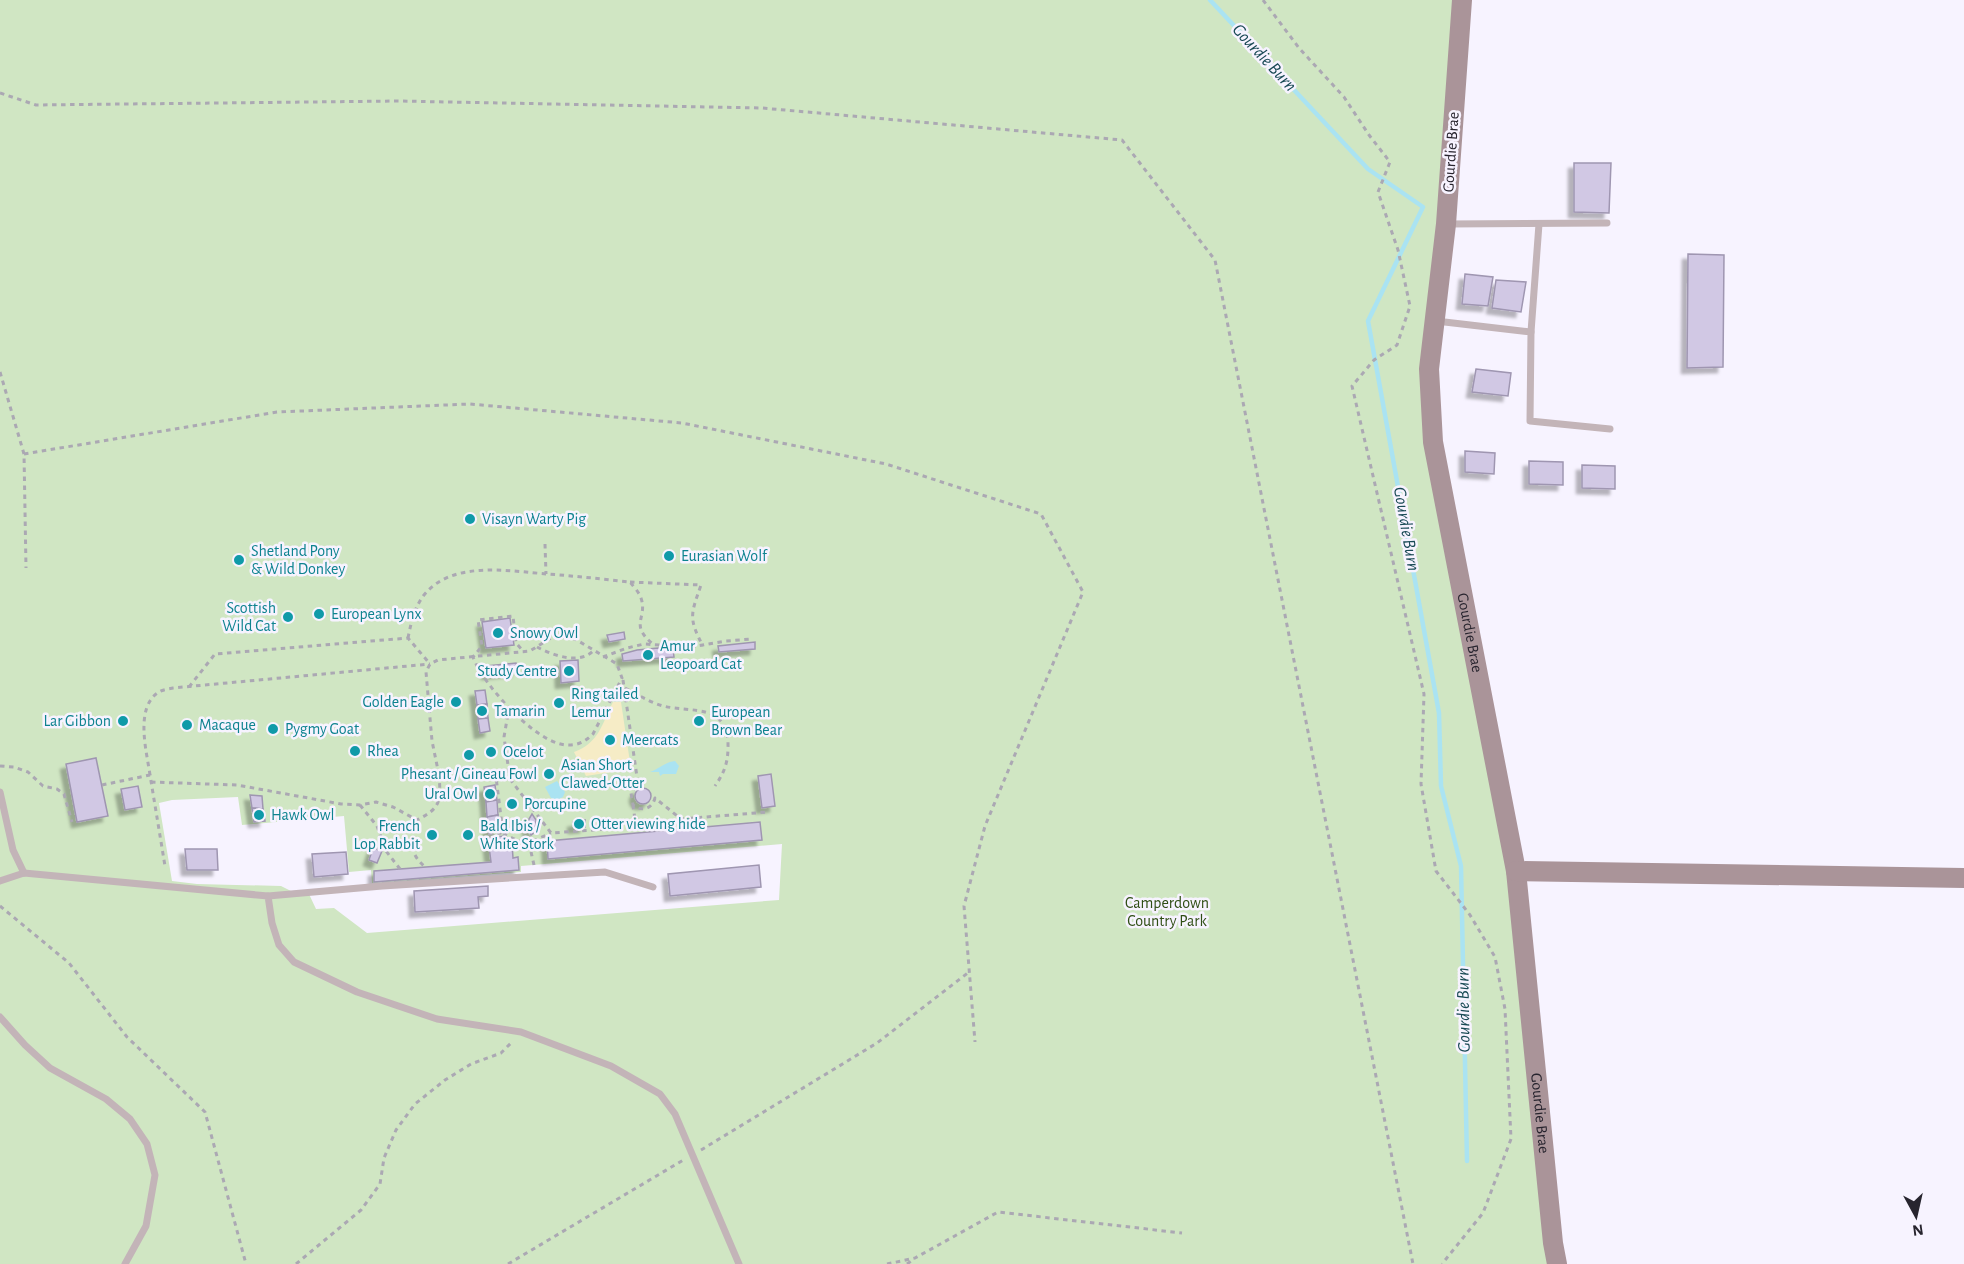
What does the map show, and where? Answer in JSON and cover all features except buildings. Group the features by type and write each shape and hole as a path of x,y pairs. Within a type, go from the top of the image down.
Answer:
{"street":[{"name":"Gourdie Brae","path":"1462,0 1446,224 1429,369 1433,442 1516,871 1557,1264"},
{"path":"1516,871 1964,879"}],"lane":[{"path":"1446,224 1607,223"},
{"path":"1539,224 1531,332 1530,421 1610,429"},
{"path":"1436,321 1531,332"},
{"path":"0,792 13,850 24,873"},
{"path":"0,881 24,873 268,896 416,883 605,872 653,887"},
{"path":"268,896 272,923 279,945 294,962 357,992 437,1019 521,1032 611,1066 660,1094 675,1113 686,1134 740,1264"},
{"path":"0,1017 50,1068 106,1099 130,1119 147,1144 155,1175 146,1226 126,1264"}],"path":[{"path":"1263,0 1299,48 1344,97 1390,162 1378,192 1398,250 1410,306 1397,345 1374,360 1352,386 1424,694 1421,784 1436,871 1470,915 1495,957 1506,1009 1511,1139 1482,1213 1442,1264"},
{"path":"0,93 36,105 397,101 762,108 1122,140 1215,260 1413,1264"},
{"path":"0,372 24,454 26,568"},
{"path":"24,454 277,412 470,404 682,423 886,464 1041,514 1083,592 985,826 964,906 975,1042"},
{"path":"545,544 546,574"},
{"path":"408,638 414,612 425,594 446,579 470,572 492,570 630,582 701,585 692,618 693,627 703,646"},
{"path":"630,582 641,598 639,624 643,636 654,645"},
{"path":"472,657 482,646 478,620 513,616 516,643 524,652"},
{"path":"165,866 144,729 146,709 158,693 173,688 430,664 438,660 524,652 554,636 575,639 617,664 622,678 639,784 631,793 636,827 551,833 530,843 514,839 503,833 488,834"},
{"path":"408,638 430,664"},
{"path":"189,687 215,654 408,638"},
{"path":"603,657 644,644 703,646 752,639"},
{"path":"537,647 557,657 580,657 589,655 593,651"},
{"path":"472,657 489,686 532,729 556,743 577,746 592,734 622,678"},
{"path":"425,867 414,858 411,839 417,820 436,809 440,801 439,775 432,741 427,690 426,672 430,664"},
{"path":"625,688 660,705 706,712 721,720 727,733 727,760 722,776 715,786"},
{"path":"509,708 504,737 510,779 551,833"},
{"path":"0,766 14,767 28,772 43,786 57,789 64,794 72,822"},
{"path":"102,785 150,775"},
{"path":"439,775 510,779"},
{"path":"496,777 503,833"},
{"path":"151,783 237,785 341,804 360,805 376,802 393,807 417,820"},
{"path":"633,805 645,809 652,805 655,798 681,819 768,812"},
{"path":"66,802 73,801"},
{"path":"360,805 377,826 386,851 400,869"},
{"path":"378,850 382,841"},
{"path":"530,843 536,874"},
{"path":"0,906 69,963 127,1037 205,1112 246,1264"},
{"path":"877,1043 969,972"},
{"path":"296,1264 361,1210 380,1184 384,1158 396,1130 415,1104 445,1080 471,1064 501,1053 521,1032"},
{"path":"908,1264 998,1212 1182,1233"},
{"path":"887,1264 915,1258"}],"green space":[{"name":"Camperdown Country Park","path":"0,0 1454,0 1429,369 1516,871 1557,1264 0,1264","holes":["238,797 242,825 344,816 349,872 371,870 372,883 521,872 521,866 782,844 779,900 367,933 334,908 316,909 308,892 295,893 281,886 197,884 172,881 159,803 172,800"]}],"sand":[{"name":"Meercats","path":"613,702 621,702 631,769 586,776 574,752 594,738"}],"water":[{"path":"675,761 679,766 676,774 660,776 659,772 650,772 668,763"},
{"path":"557,781 565,792 563,797 557,800 551,798 545,787"}],"waterway":[{"name":"Gourdie Burn","path":"1210,0 1368,169 1423,207 1368,321 1439,713 1441,786 1461,866 1467,1161"}],"place":[{"name":"Visayn Warty Pig","path":"470,519"},
{"name":"Eurasian Wolf","path":"669,556"},
{"name":"Shetland Pony & Wild Donkey","path":"239,560"},
{"name":"European Lynx","path":"319,614"},
{"name":"Scottish Wild Cat","path":"288,617"},
{"name":"Snowy Owl","path":"498,633"},
{"name":"Amur Leopoard Cat","path":"648,655"},
{"name":"Study Centre","path":"569,671"},
{"name":"Golden Eagle","path":"456,702"},
{"name":"Ring tailed Lemur","path":"559,703"},
{"name":"Tamarin","path":"482,711"},
{"name":"Lar Gibbon","path":"123,721"},
{"name":"European Brown Bear","path":"699,721"},
{"name":"Macaque","path":"187,725"},
{"name":"Pygmy Goat","path":"273,729"},
{"name":"Meercats","path":"610,740"},
{"name":"Rhea","path":"355,751"},
{"name":"Ocelot","path":"491,752"},
{"name":"Phesant / Gineau Fowl","path":"469,755"},
{"name":"Asian Short Clawed-Otter","path":"549,774"},
{"name":"Ural Owl","path":"490,794"},
{"name":"Porcupine","path":"512,804"},
{"name":"Hawk Owl","path":"259,815"},
{"name":"Otter viewing hide","path":"579,824"},
{"name":"French Lop Rabbit","path":"432,835"},
{"name":"Bald Ibis / White Stork","path":"468,835"}]}
